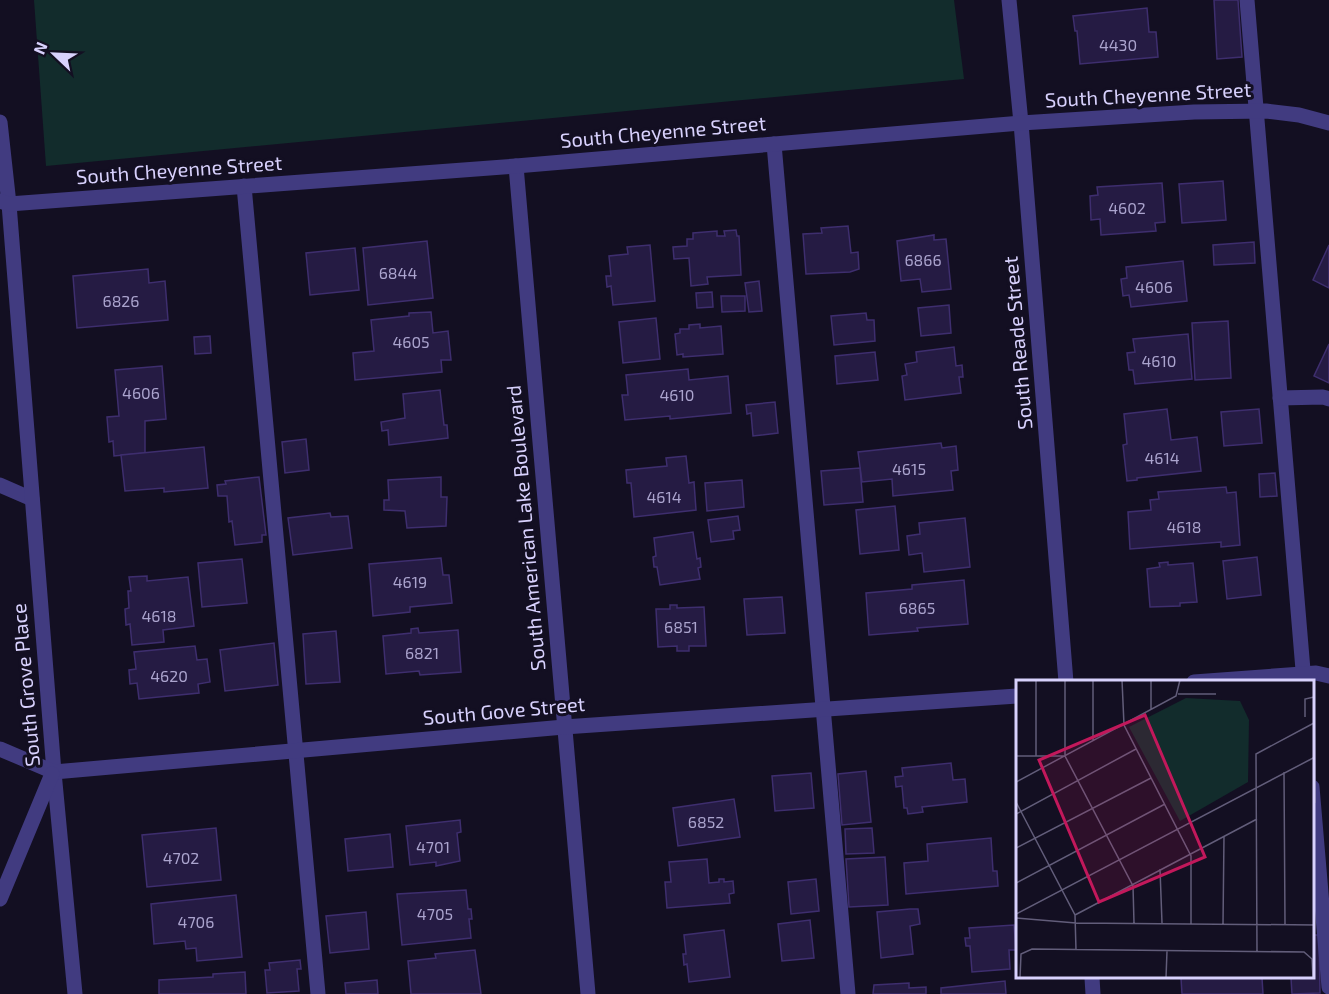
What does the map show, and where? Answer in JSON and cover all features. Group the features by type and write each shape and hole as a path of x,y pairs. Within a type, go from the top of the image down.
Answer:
{"street":[{"name":"South Reade Street","path":"1009,0 1066,680"},
{"path":"1247,0 1304,678"},
{"name":"South Cheyenne Street","path":"4,202 516,166 1021,123 1194,112 1257,110 1299,115 1329,123"},
{"name":"South Grove Place","path":"0,122 4,202 75,994"},
{"path":"774,144 848,994"},
{"name":"South American Lake Boulevard","path":"516,166 588,994"},
{"path":"243,186 318,994"},
{"path":"1280,398 1323,397 1329,399"},
{"path":"0,485 32,499"},
{"path":"1249,680 1304,678 1316,673 1329,676"},
{"name":"South Gove Street","path":"0,749 54,772 564,727 1016,696"},
{"path":"0,899 54,772"},
{"path":"1314,811 1329,987"},
{"path":"1092,979 1093,994"}],"green space":[{"path":"34,0 954,0 964,79 46,166"}],"building":[{"path":"1214,0 1238,0 1242,57 1217,59"},
{"path":"1147,8 1149,32 1156,32 1158,57 1080,64 1073,16"},
{"path":"1223,181 1226,220 1182,223 1179,184"},
{"path":"1162,183 1165,222 1155,223 1156,231 1101,235 1100,219 1091,220 1090,196 1098,195 1097,187"},
{"path":"848,226 851,253 858,252 859,269 850,272 806,274 803,234 822,233 821,228"},
{"path":"736,230 739,236 741,275 707,277 708,284 691,286 689,258 674,259 673,247 687,246 687,239 693,239 693,233 717,231 717,236 725,236 724,231"},
{"path":"934,235 934,240 946,239 951,289 922,292 920,279 901,281 897,241"},
{"path":"427,241 433,298 368,305 363,248"},
{"path":"1254,242 1255,263 1214,265 1213,245"},
{"path":"650,245 655,301 613,305 611,286 607,287 606,276 611,276 609,256 628,254 627,247"},
{"path":"1329,245 1329,288 1313,280"},
{"path":"355,248 359,290 310,295 306,253"},
{"path":"1183,261 1187,301 1131,307 1129,295 1123,296 1121,279 1127,278 1126,267"},
{"path":"148,269 149,283 165,281 168,320 77,328 73,276"},
{"path":"759,281 762,311 749,312 745,283"},
{"path":"712,292 713,307 697,308 696,293"},
{"path":"721,296 745,296 745,311 722,312"},
{"path":"949,305 951,333 921,336 918,308"},
{"path":"431,312 433,333 448,331 451,360 441,360 442,372 355,380 353,353 374,351 371,320 409,316 409,313"},
{"path":"866,313 867,320 874,320 875,341 834,345 831,316"},
{"path":"656,318 660,359 623,363 619,322"},
{"path":"1228,321 1231,378 1195,380 1192,323"},
{"path":"700,324 700,328 721,326 723,354 683,357 683,354 677,355 675,334 680,333 680,329 689,329 689,325"},
{"path":"1188,334 1192,379 1135,384 1133,370 1129,370 1127,353 1135,352 1133,339"},
{"path":"210,336 211,353 195,354 194,337"},
{"path":"1329,344 1329,383 1314,376"},
{"path":"954,347 956,366 962,365 963,377 959,377 961,393 905,400 902,376 907,375 905,364 917,362 916,352"},
{"path":"875,352 878,380 837,384 835,356"},
{"path":"162,366 166,419 145,421 145,453 114,456 113,441 109,442 107,417 119,416 115,370"},
{"path":"688,369 689,380 728,376 731,413 670,419 670,416 625,420 622,395 628,395 626,375"},
{"path":"440,390 444,425 447,425 448,438 389,445 388,430 382,431 381,422 405,418 403,394"},
{"path":"775,402 778,433 753,436 751,413 747,414 746,405"},
{"path":"1167,409 1171,440 1197,437 1201,471 1127,481 1123,445 1127,444 1124,414"},
{"path":"1259,409 1262,443 1224,446 1221,412"},
{"path":"306,439 309,470 285,473 282,442"},
{"path":"941,443 942,448 956,446 958,470 951,471 953,490 893,496 892,479 862,482 858,452"},
{"path":"204,447 208,488 164,492 164,488 125,491 121,455"},
{"path":"686,456 689,483 694,482 696,510 634,517 631,483 627,483 626,470 667,466 666,458"},
{"path":"860,468 863,502 824,505 821,471"},
{"path":"1275,473 1277,496 1260,497 1259,474"},
{"path":"259,477 266,535 262,535 262,542 235,545 232,521 229,522 227,496 218,496 217,485 226,484 225,481"},
{"path":"441,477 441,497 447,497 446,526 407,528 405,511 384,510 384,500 389,500 388,480"},
{"path":"742,480 744,507 707,511 705,483"},
{"path":"1226,487 1227,493 1236,492 1240,545 1221,547 1221,542 1130,549 1128,512 1151,510 1150,500 1159,499 1158,492"},
{"path":"895,506 899,550 860,554 856,510"},
{"path":"330,513 331,517 348,516 352,548 293,555 288,518"},
{"path":"738,516 740,530 733,531 734,539 711,542 708,520"},
{"path":"965,518 970,567 924,572 922,553 909,555 907,536 920,534 919,523"},
{"path":"693,532 697,559 700,558 701,567 698,568 700,579 660,585 657,567 654,567 653,557 656,556 654,538"},
{"path":"1257,557 1261,595 1227,599 1223,561"},
{"path":"441,558 443,575 449,575 452,603 410,607 410,612 373,616 369,564"},
{"path":"242,559 247,603 202,607 198,563"},
{"path":"1168,562 1168,565 1193,563 1197,602 1180,603 1180,606 1150,607 1147,569 1160,567 1159,563"},
{"path":"147,576 147,581 188,577 194,626 163,630 164,642 132,645 130,624 126,625 125,609 129,608 128,591 131,591 129,577"},
{"path":"964,580 968,624 869,635 866,593 912,589 912,585"},
{"path":"782,597 785,633 747,635 744,599"},
{"path":"670,605 677,605 677,608 704,607 706,646 689,646 689,651 677,651 677,646 658,647 656,609 670,609"},
{"path":"418,628 419,633 458,630 461,672 420,675 419,671 386,674 383,636 411,633 411,629"},
{"path":"336,631 340,682 306,684 303,634"},
{"path":"274,643 278,685 225,691 220,650"},
{"path":"195,646 197,660 207,659 210,682 198,684 199,693 139,699 137,683 130,684 129,670 136,669 134,652"},
{"path":"951,763 953,780 965,779 967,802 922,807 923,812 908,814 907,808 904,808 902,786 896,787 895,777 903,776 902,768"},
{"path":"866,771 871,822 842,825 838,774"},
{"path":"811,773 814,808 775,811 772,776"},
{"path":"734,799 740,837 678,846 673,808"},
{"path":"460,820 461,832 457,833 460,861 436,866 436,862 410,865 406,826"},
{"path":"216,828 221,880 147,887 142,835"},
{"path":"872,828 874,853 846,854 845,829"},
{"path":"390,834 393,867 348,871 345,839"},
{"path":"991,838 993,871 997,871 998,886 906,894 904,863 928,861 927,844"},
{"path":"885,857 888,905 849,907 846,859"},
{"path":"707,859 709,883 719,882 719,879 724,879 724,882 733,881 734,893 729,894 730,903 667,908 665,882 671,882 669,862"},
{"path":"816,879 819,911 791,914 788,882"},
{"path":"466,890 468,909 471,909 472,919 469,919 471,938 402,945 397,894"},
{"path":"236,895 242,957 197,961 196,948 186,949 185,941 154,944 151,904"},
{"path":"918,909 920,924 910,926 913,954 881,958 877,912"},
{"path":"366,912 369,949 330,953 326,916"},
{"path":"810,920 814,958 782,961 778,924"},
{"path":"1014,925 1016,950 1009,950 1010,969 972,972 970,946 966,946 965,938 970,938 969,928"},
{"path":"724,930 730,977 689,982 687,964 684,965 683,954 686,954 684,935"},
{"path":"1314,935 1319,935 1320,993 1292,994 1291,979 1314,979"},
{"path":"475,950 481,994 411,994 408,961 436,958 435,954"},
{"path":"300,960 301,969 297,969 299,991 267,993 265,970 270,970 269,963"},
{"path":"245,972 246,994 159,994 159,980 213,977 213,974"},
{"path":"1181,979 1262,979 1263,994 1182,994"},
{"path":"377,980 378,994 346,994 345,983"},
{"path":"1005,981 1006,994 941,994 941,988"},
{"path":"909,983 909,988 926,987 926,994 873,994 874,985"}]}
